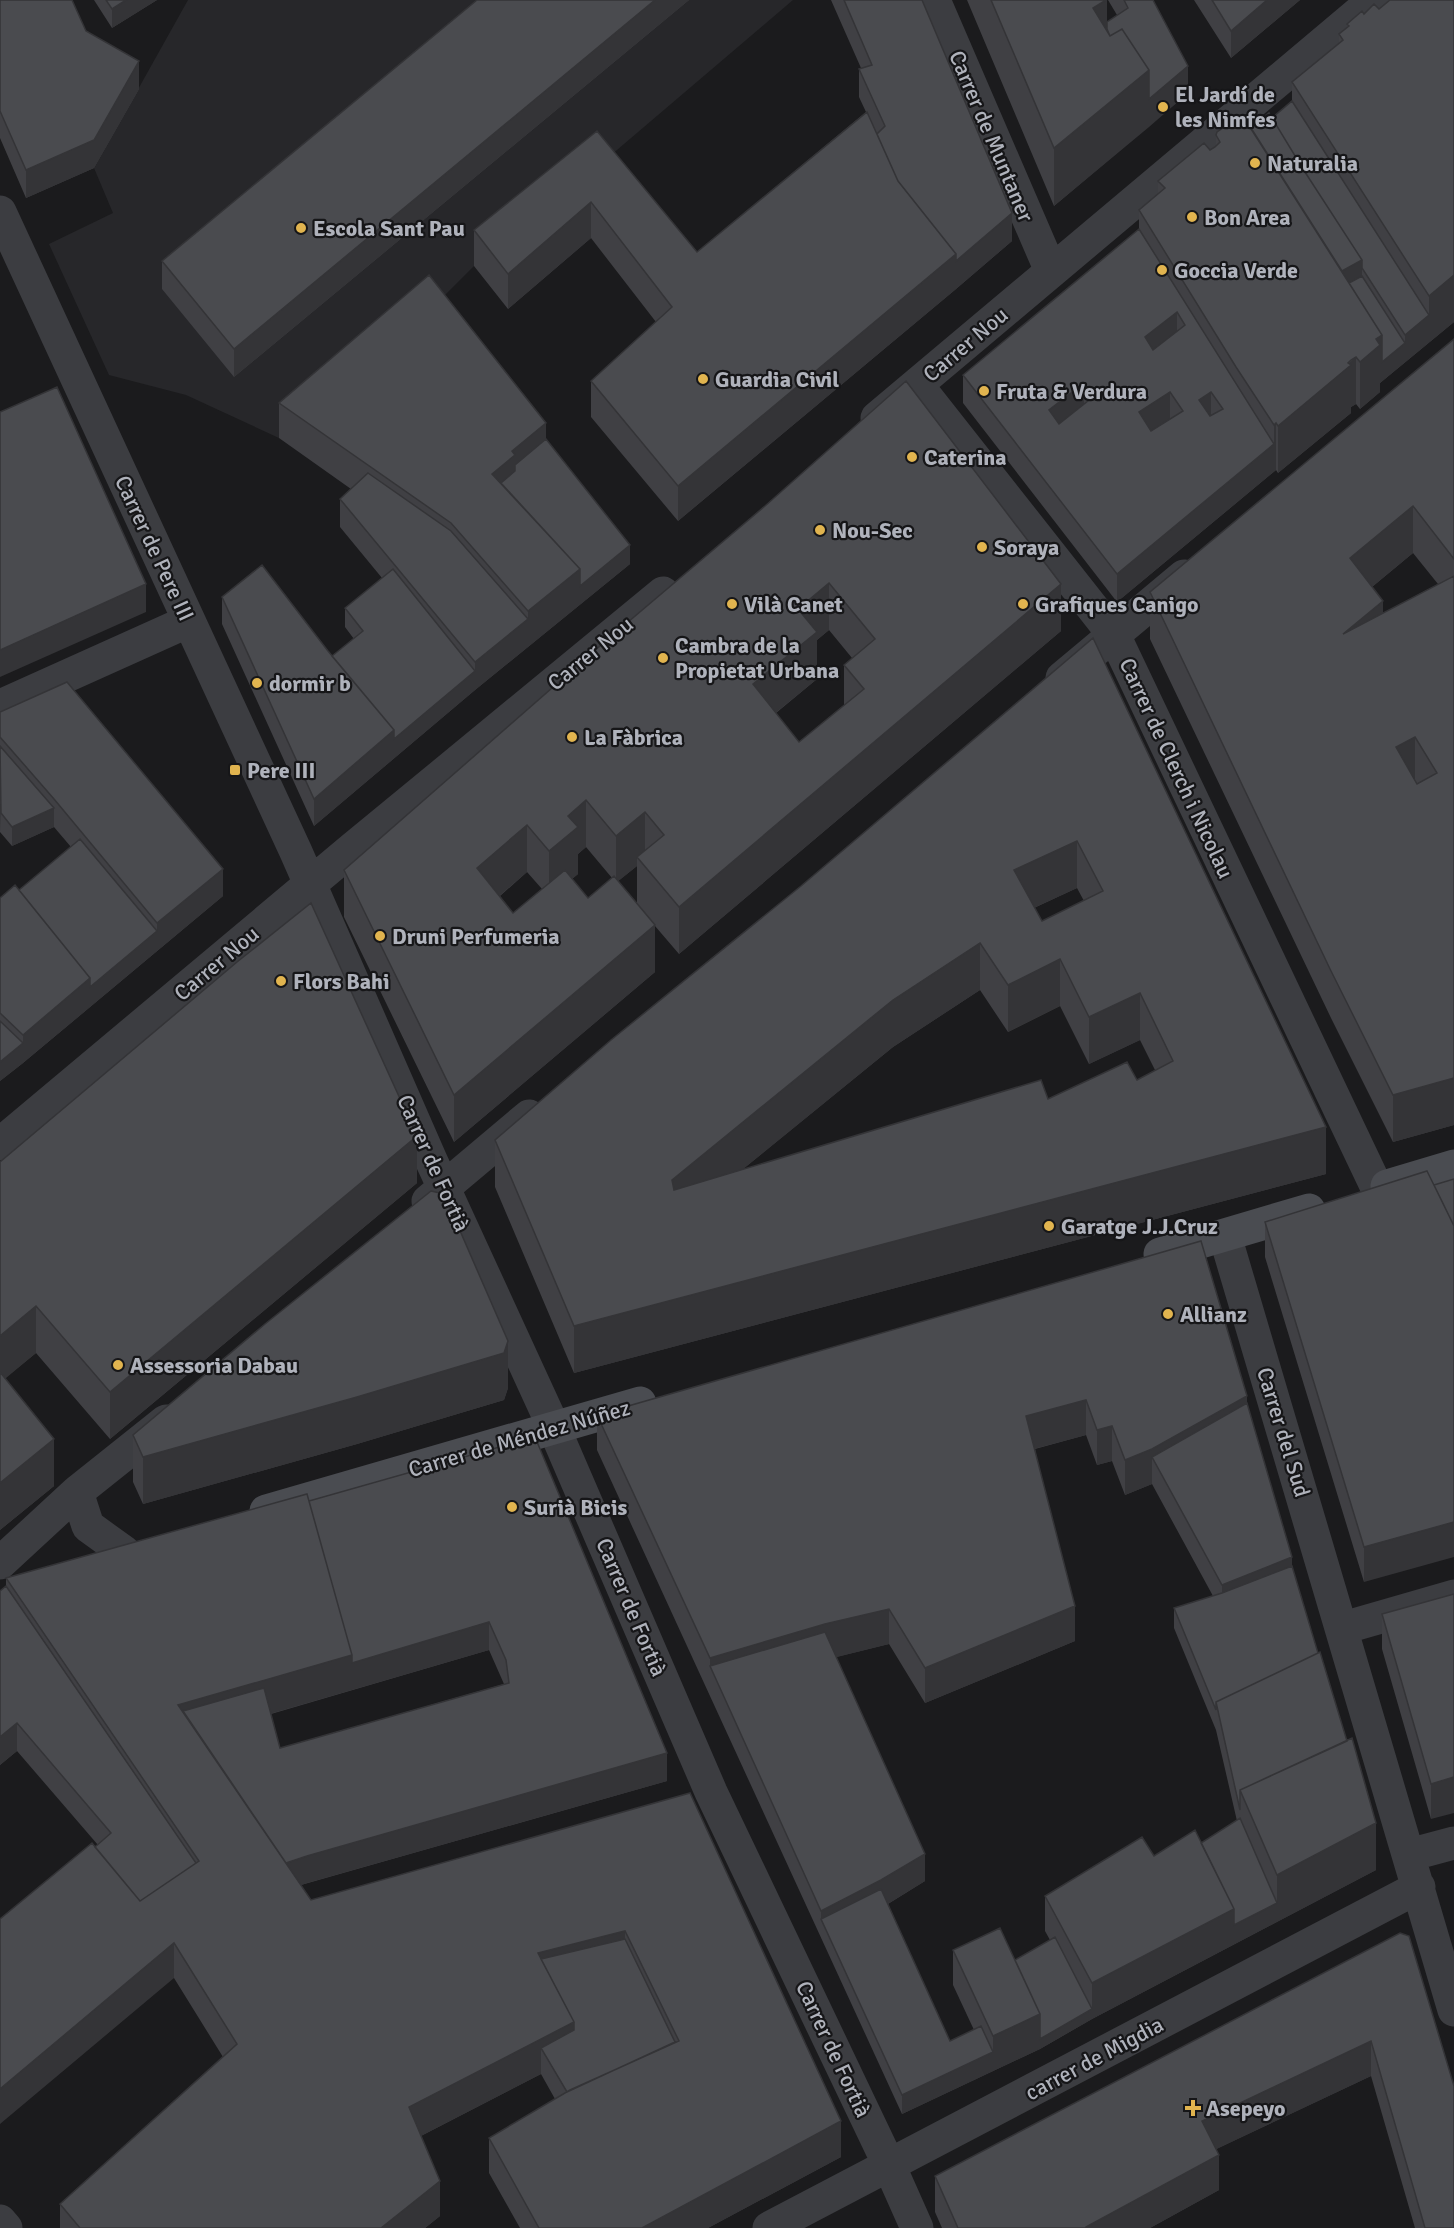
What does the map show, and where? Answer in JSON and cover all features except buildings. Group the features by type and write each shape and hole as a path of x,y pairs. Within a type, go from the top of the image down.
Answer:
{"street":[{"name":"Carrer de Muntaner","path":"934,0 1051,271"},
{"name":"Carrer Nou","path":"852,438 1374,0"},
{"name":"Carrer de Pere III","path":"4,230 189,621 310,884"},
{"name":"Carrer de Clerch i Nicolau","path":"917,385 1114,635 1377,1188"},
{"path":"1035,700 1211,554"},
{"name":"Carrer Nou","path":"0,1144 310,884 685,575"},
{"path":"0,706 189,621"},
{"name":"Carrer de Fortià","path":"310,884 554,1428 711,1792 890,2165 917,2228"},
{"path":"405,1220 551,1098"},
{"path":"1127,1264 1454,1166"},
{"name":"Carrer del Sud","path":"1225,1236 1343,1628 1454,2010"},
{"name":"Carrer de Méndez Núñez","path":"237,1519 671,1394"},
{"path":"4,1582 77,1492 122,1459 186,1405"},
{"path":"77,1492 88,1526 124,1552"},
{"path":"90,1563 158,1542"},
{"path":"1343,1628 1454,1596"},
{"path":"678,1802 711,1792"},
{"path":"1409,1855 1454,1843"},
{"name":"carrer de Migdia","path":"770,2228 1419,1887"},
{"path":"0,2221 6,2228"}],"shaded area":[{"name":"Escola Sant Pau","path":"188,0 793,0 597,167 474,266 429,311 279,438 186,395 109,375 49,244 113,213 94,168"}],"place":[{"name":"El Jardí de les Nimfes","path":"1163,107"},
{"name":"Naturalia","path":"1255,163"},
{"name":"Bon Area","path":"1192,217"},
{"name":"Escola Sant Pau","path":"301,228"},
{"name":"Goccia Verde","path":"1162,270"},
{"name":"Guardia Civil","path":"703,379"},
{"name":"Fruta & Verdura","path":"984,391"},
{"name":"Caterina","path":"912,457"},
{"name":"Nou-Sec","path":"820,530"},
{"name":"Soraya","path":"982,547"},
{"name":"Vilà Canet","path":"732,604"},
{"name":"Grafiques Canigo","path":"1023,604"},
{"name":"Cambra de la Propietat Urbana","path":"663,658"},
{"name":"dormir b","path":"257,683"},
{"name":"La Fàbrica","path":"572,737"},
{"name":"Pere III","path":"235,770"},
{"name":"Druni Perfumeria","path":"380,936"},
{"name":"Flors Bahi","path":"281,981"},
{"name":"Garatge J.J.Cruz","path":"1049,1226"},
{"name":"Allianz","path":"1168,1314"},
{"name":"Assessoria Dabau","path":"118,1365"},
{"name":"Surià Bicis","path":"512,1507"},
{"name":"Asepeyo","path":"1193,2108"}]}
